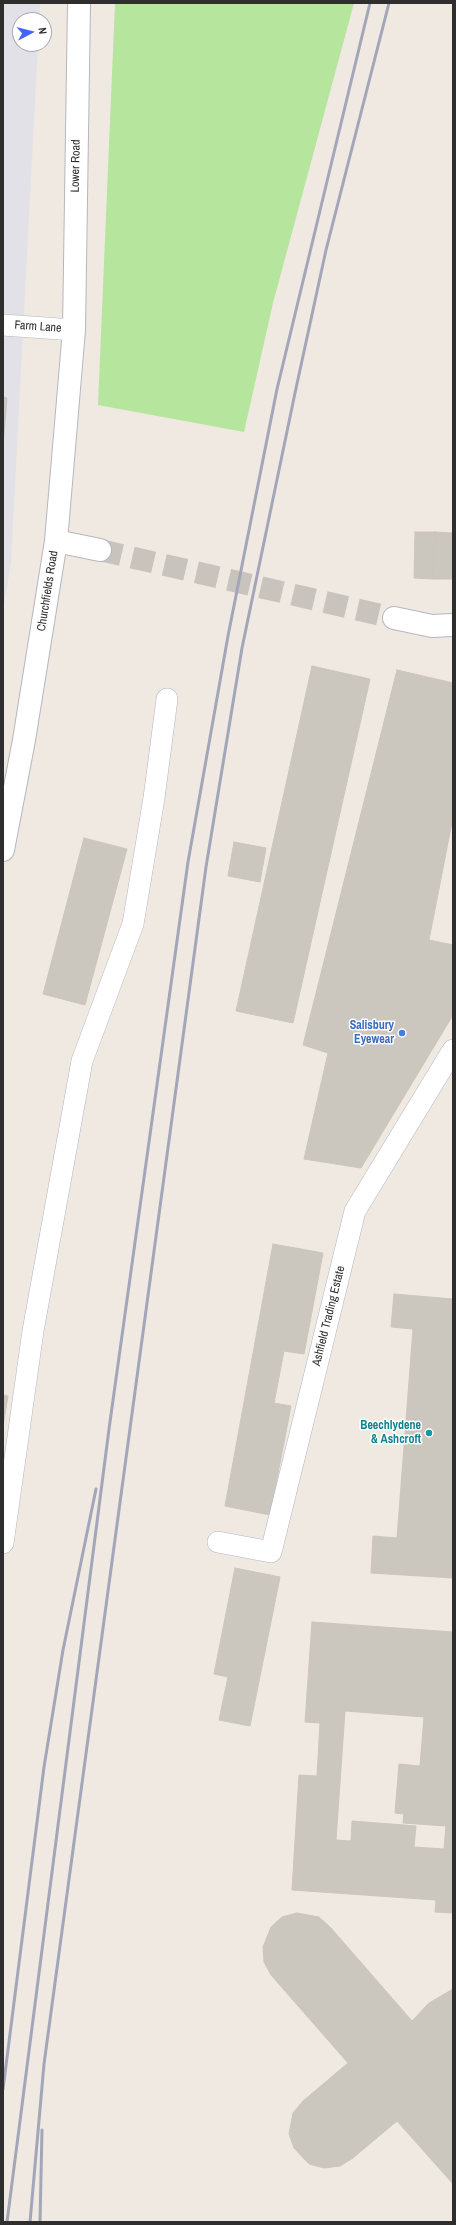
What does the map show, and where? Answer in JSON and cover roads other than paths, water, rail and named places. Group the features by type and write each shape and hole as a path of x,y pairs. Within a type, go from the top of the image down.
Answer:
{"street":[{"name":"Lower Road","path":"74,330 79,3"},
{"name":"Churchfields Road","path":"3,850 25,732 56,540 74,330"},
{"path":"56,540 100,550"},
{"path":"394,618 432,626 453,625"}],"lane":[{"name":"Farm Lane","path":"3,324 74,330"},
{"path":"3,1543 33,1331 82,1061 121,960 133,924 154,798 167,699"},
{"name":"Ashfield Trading Estate","path":"218,1542 271,1552 354,1211 453,1050"}],"tunnel":[{"path":"100,550 394,618"}],"railway":[{"path":"7,2222 109,1429 188,862 228,636 277,389 370,3"},
{"path":"30,2222 44,2064 206,867 242,648 295,393 326,250 389,3"},
{"path":"3,2089 44,1767 63,1650 96,1489"},
{"path":"40,2222 42,2130"}],"place":[{"name":"Salisbury Eyewear","path":"402,1033"},
{"name":"Beechlydene & Ashcroft","path":"429,1433"}]}
